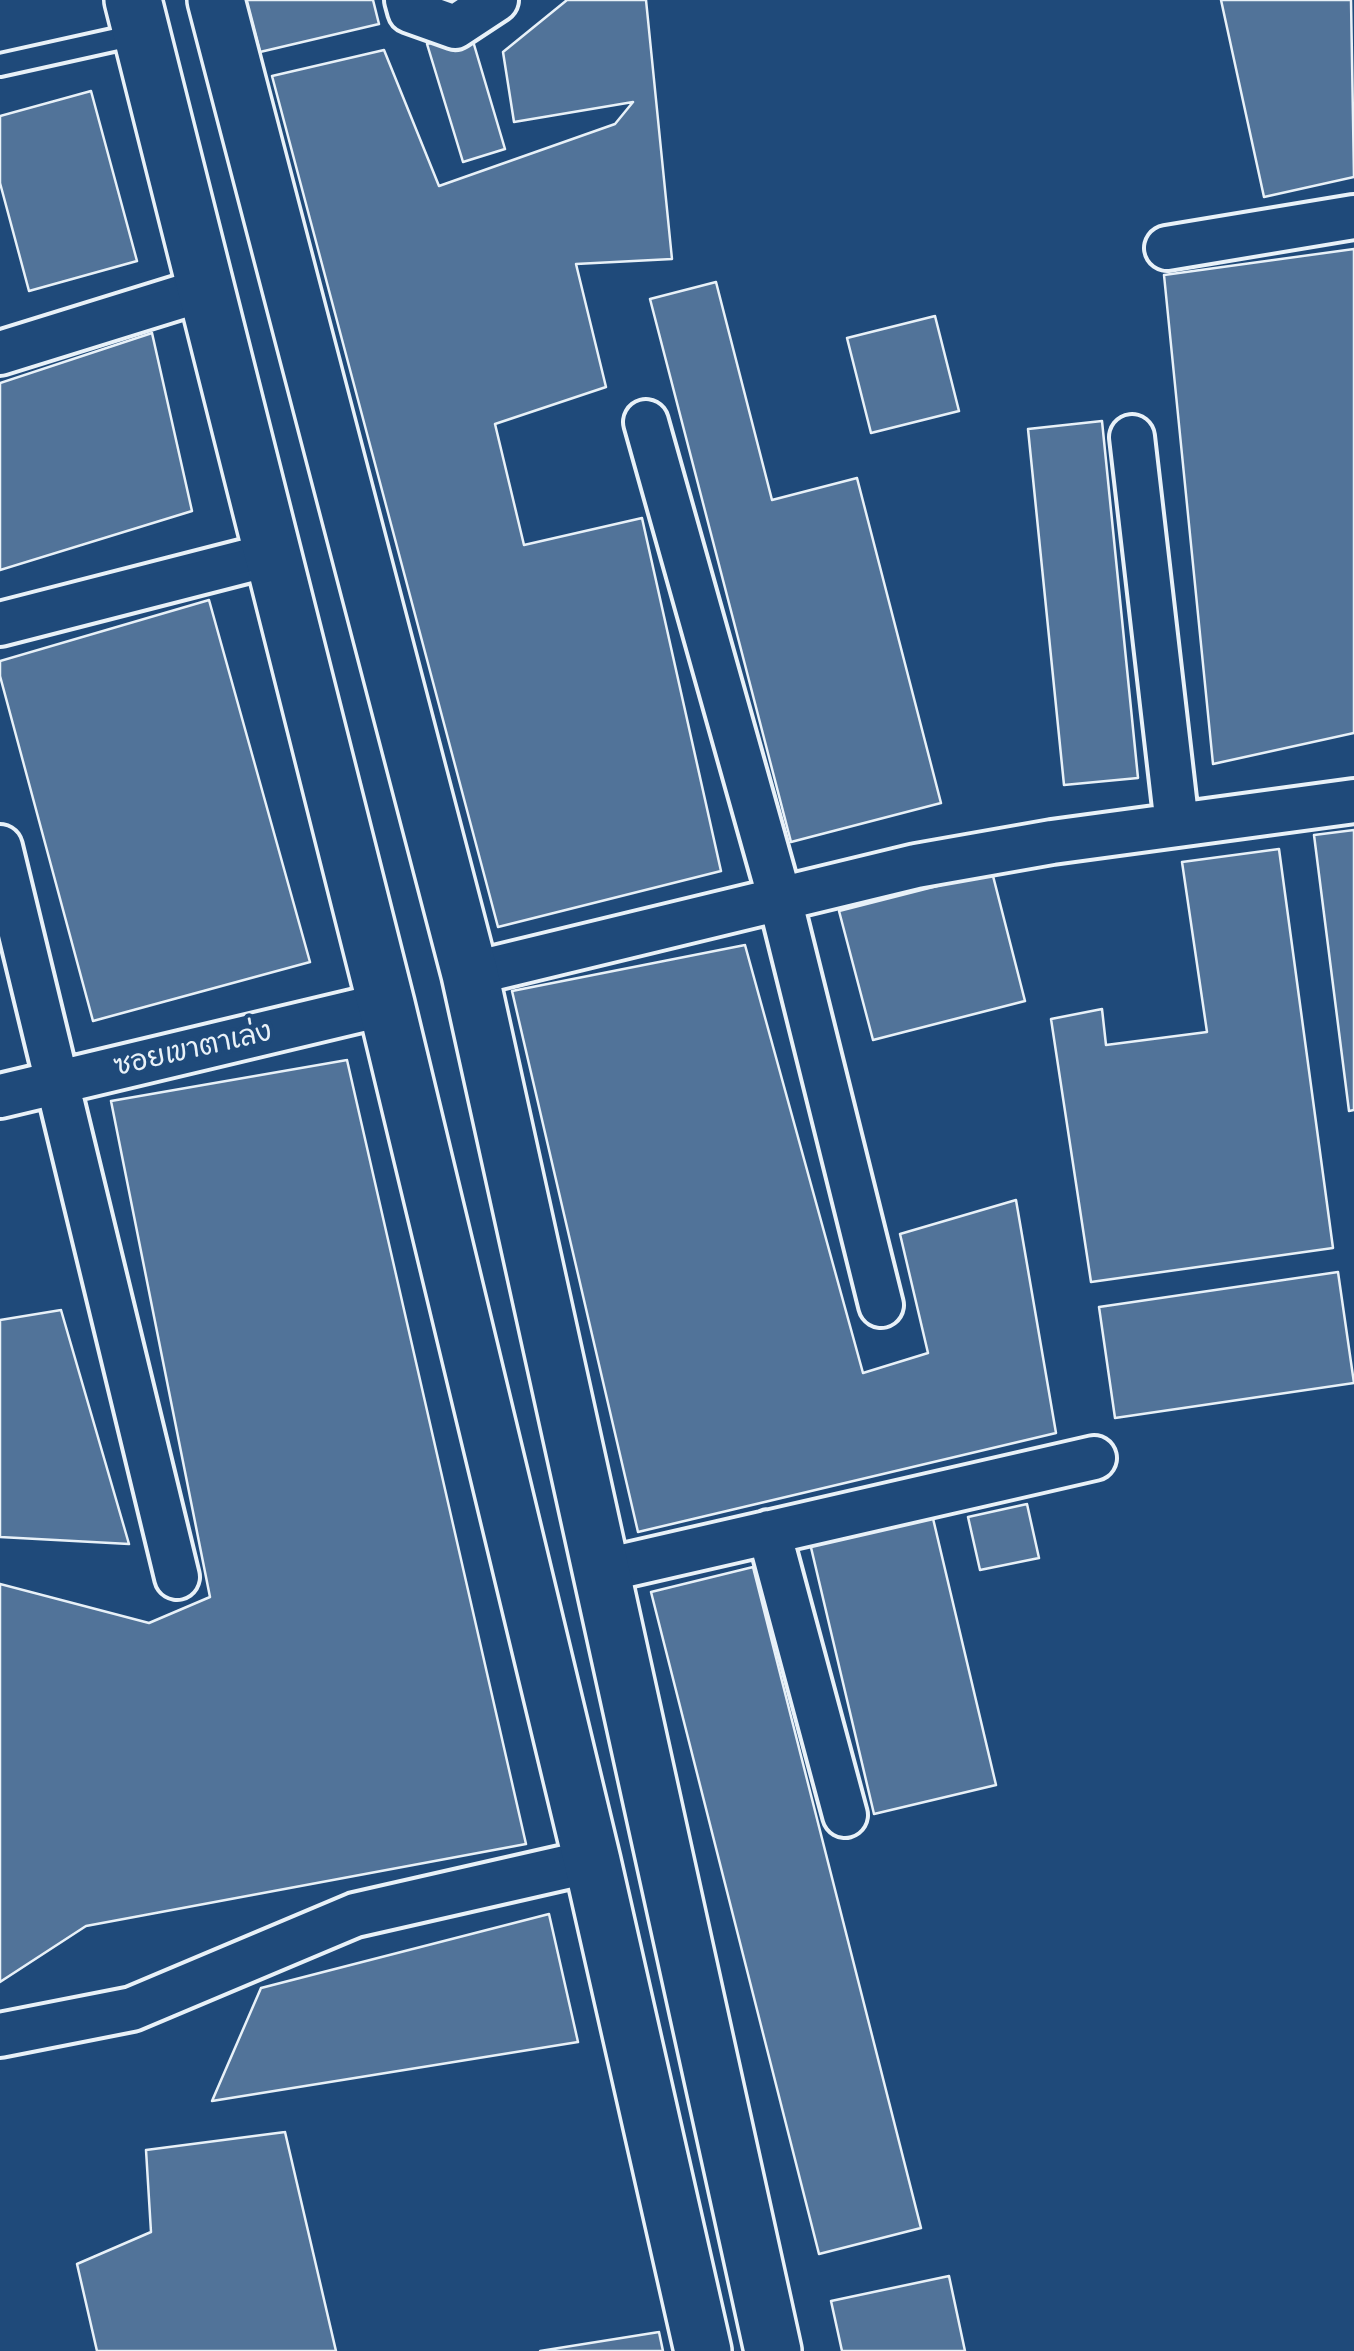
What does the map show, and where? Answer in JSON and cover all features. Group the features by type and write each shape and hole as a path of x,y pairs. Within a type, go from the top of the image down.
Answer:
{"main road":[{"path":"216,0 470,974 773,2351"},
{"path":"137,16 386,1004 592,1861 703,2351"}],"street":[{"path":"406,0 410,11 454,27 496,0"},
{"path":"1166,248 1354,218"},
{"path":"0,352 206,289"},
{"path":"646,422 780,899 881,1306"},
{"path":"1132,436 1177,825"},
{"path":"0,624 273,554"},
{"path":"470,974 916,866 1354,801"},
{"path":"0,847 177,1577"},
{"name":"ซอยเขาตาเล่ง","path":"0,1096 386,1004"},
{"path":"601,1570 1094,1458"},
{"path":"770,1532 845,1816"},
{"path":"0,2035 132,2009 354,1915 592,1861"}],"lane":[{"path":"0,64 137,16"}],"building":[{"path":"246,0 373,0 379,24 260,52"},
{"path":"567,0 646,0 672,259 576,264 606,387 495,424 524,545 642,518 721,871 498,927 272,76 384,50 439,186 615,124 633,102 514,122 503,52"},
{"path":"1221,0 1351,0 1354,177 1264,197"},
{"path":"470,31 505,149 463,162 427,44"},
{"path":"91,91 137,261 29,291 0,183 0,116"},
{"path":"1354,249 1354,733 1213,764 1164,275"},
{"path":"716,282 772,500 857,478 941,803 791,842 650,299"},
{"path":"935,316 959,411 871,433 847,338"},
{"path":"152,333 192,511 0,570 0,383"},
{"path":"1102,421 1138,778 1064,785 1028,429"},
{"path":"209,600 310,962 93,1021 0,676 0,661"},
{"path":"1354,830 1354,1110 1349,1111 1314,835"},
{"path":"1279,849 1333,1248 1091,1282 1051,1019 1102,1009 1106,1045 1207,1032 1182,862"},
{"path":"992,872 1025,1001 873,1040 839,911"},
{"path":"745,945 863,1373 928,1353 900,1234 1016,1200 1056,1433 638,1532 512,991"},
{"path":"347,1060 526,1844 86,1926 0,1982 0,1584 149,1623 210,1597 111,1101"},
{"path":"1338,1272 1354,1383 1115,1418 1099,1307"},
{"path":"61,1310 129,1544 0,1537 0,1320"},
{"path":"1027,1504 1039,1558 980,1570 968,1517"},
{"path":"931,1510 996,1785 874,1814 809,1539"},
{"path":"753,1567 921,2228 819,2254 651,1592"},
{"path":"549,1914 578,2042 212,2101 261,1988"},
{"path":"285,2132 336,2351 97,2351 77,2264 151,2232 146,2150"},
{"path":"949,2276 965,2351 842,2351 831,2301"},
{"path":"659,2332 663,2351 540,2351"}]}
